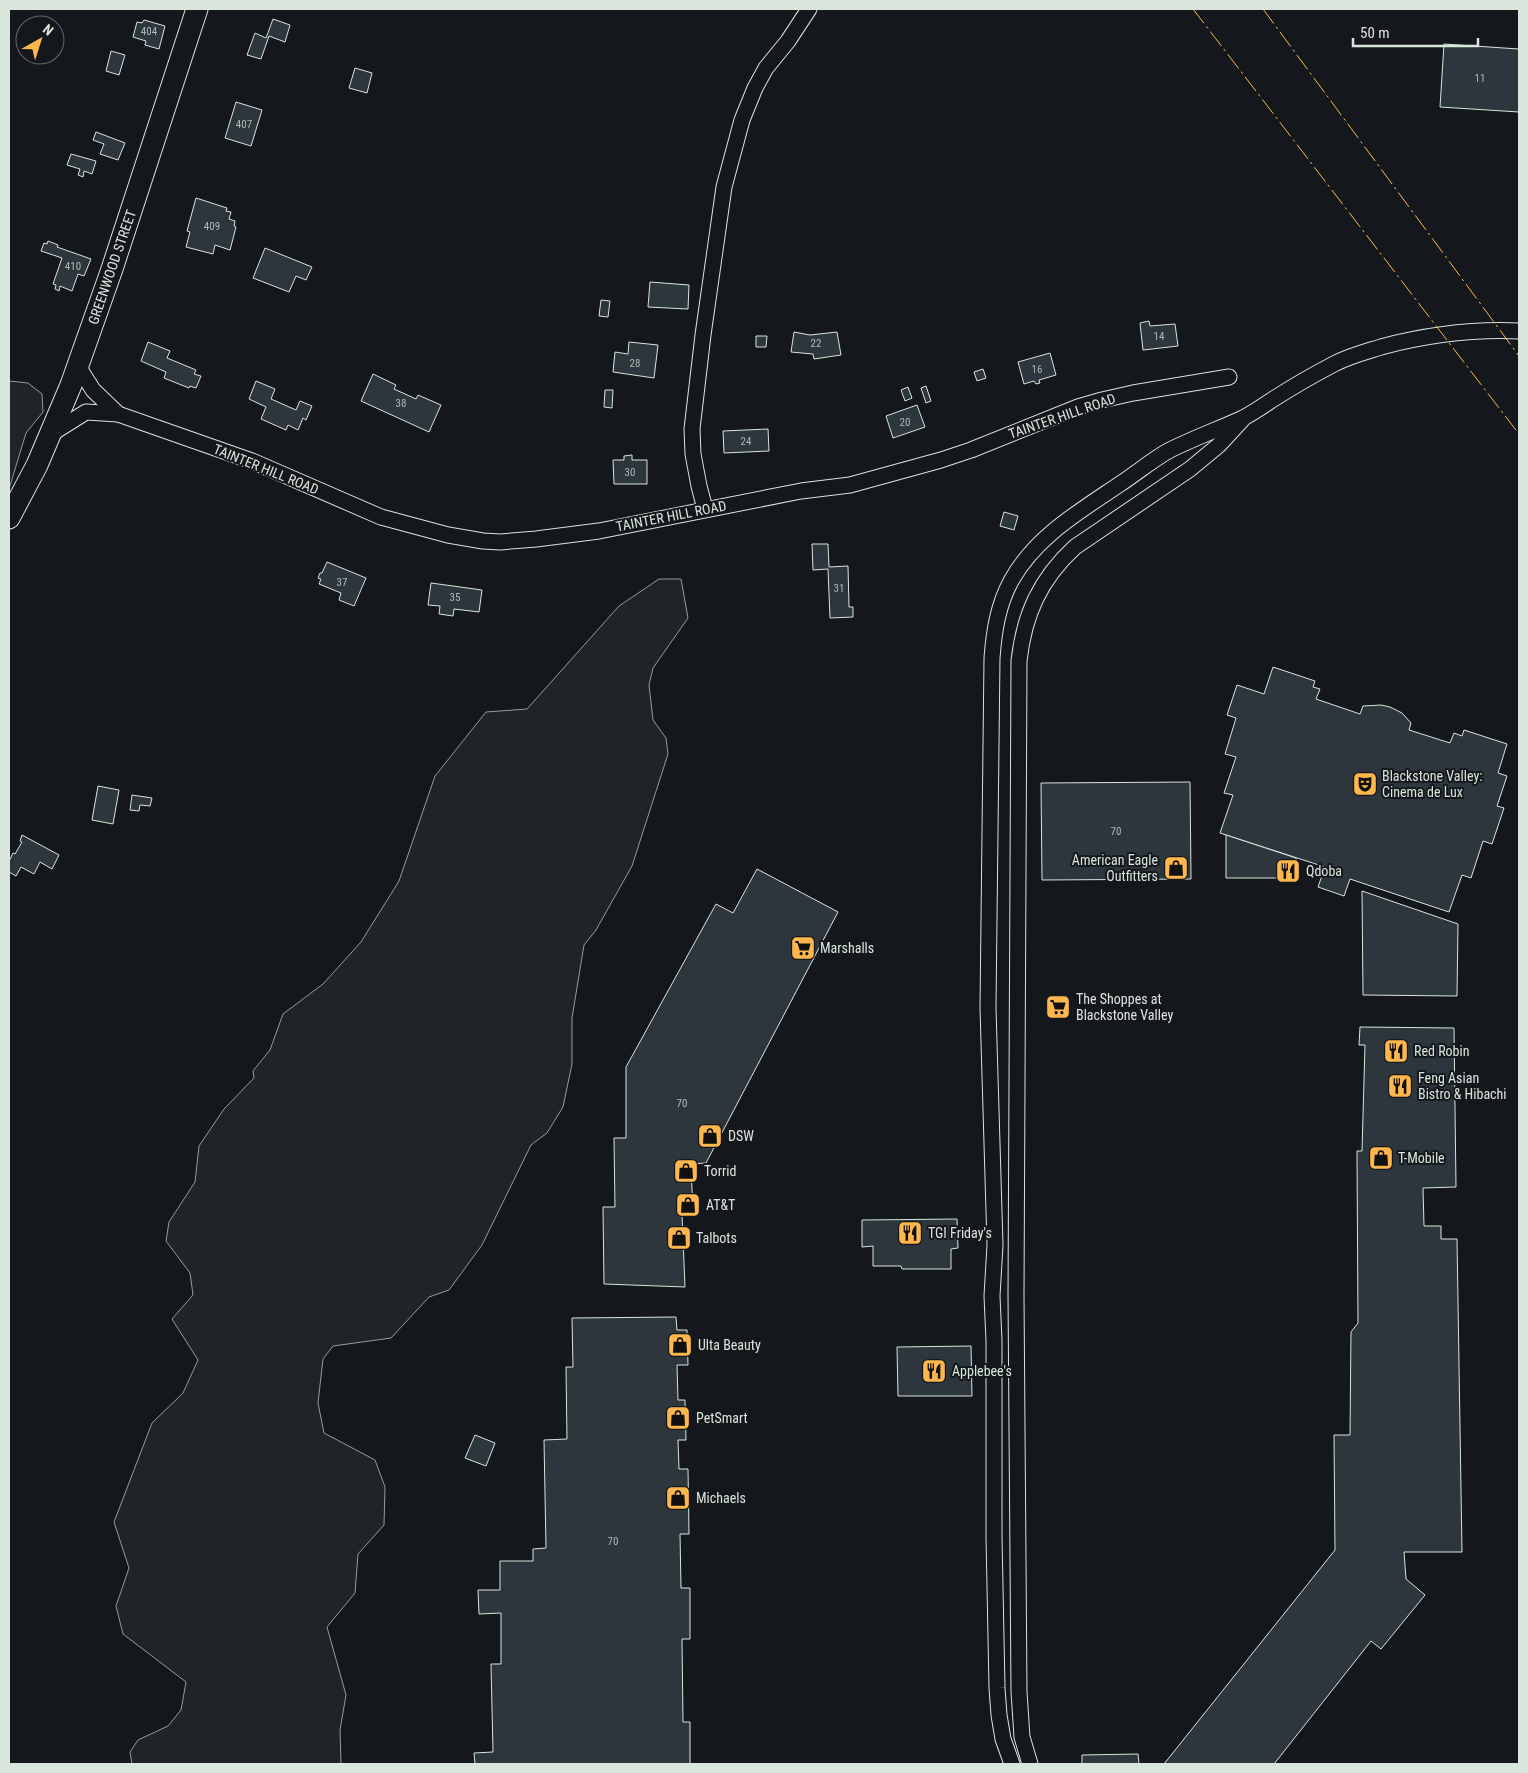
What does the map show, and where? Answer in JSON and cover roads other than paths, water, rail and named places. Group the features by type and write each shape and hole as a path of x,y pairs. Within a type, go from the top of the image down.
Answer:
{"street":[{"name":"GREENWOOD STREET","path":"9,518 37,465 78,366 115,260 197,9"},
{"path":"705,509 693,454 692,429 724,187 742,120 755,88 766,68 788,41 809,9"},
{"path":"1012,1764 1003,1739 999,1715 994,1546 994,1341 992,1296 995,1245 988,1008 992,658 994,631 1001,604 1011,581 1026,558 1042,541 1077,514 1168,451 1200,435 1244,418 1337,362 1368,351 1438,334 1475,331 1519,331"},
{"name":"TAINTER HILL ROAD","path":"78,366 93,390 118,414"},
{"name":"TAINTER HILL ROAD","path":"51,434 86,412 118,414 252,461 381,517 466,538 500,542 599,531 801,491 850,485 948,458 1078,407 1102,400 1229,377"},
{"path":"1030,1764 1022,1737 1018,1682 1016,1286 1019,661 1022,636 1028,614 1037,596 1050,573 1062,559 1081,543 1190,469 1219,445 1244,418"}],"place":[{"name":"Blackstone Valley: Cinema de Lux","path":"1365,784"},
{"name":"American Eagle Outfitters","path":"1176,868"},
{"name":"Qdoba","path":"1288,871"},
{"name":"Marshalls","path":"803,948"},
{"name":"The Shoppes at Blackstone Valley","path":"1058,1007"},
{"name":"Red Robin","path":"1396,1051"},
{"name":"Feng Asian Bistro & Hibachi","path":"1400,1086"},
{"name":"DSW","path":"710,1136"},
{"name":"T-Mobile","path":"1381,1158"},
{"name":"Torrid","path":"686,1171"},
{"name":"AT&T","path":"688,1205"},
{"name":"TGI Friday's","path":"910,1233"},
{"name":"Talbots","path":"679,1238"},
{"name":"Ulta Beauty","path":"680,1345"},
{"name":"Applebee's","path":"934,1371"},
{"name":"PetSmart","path":"678,1418"},
{"name":"Michaels","path":"678,1498"}]}
